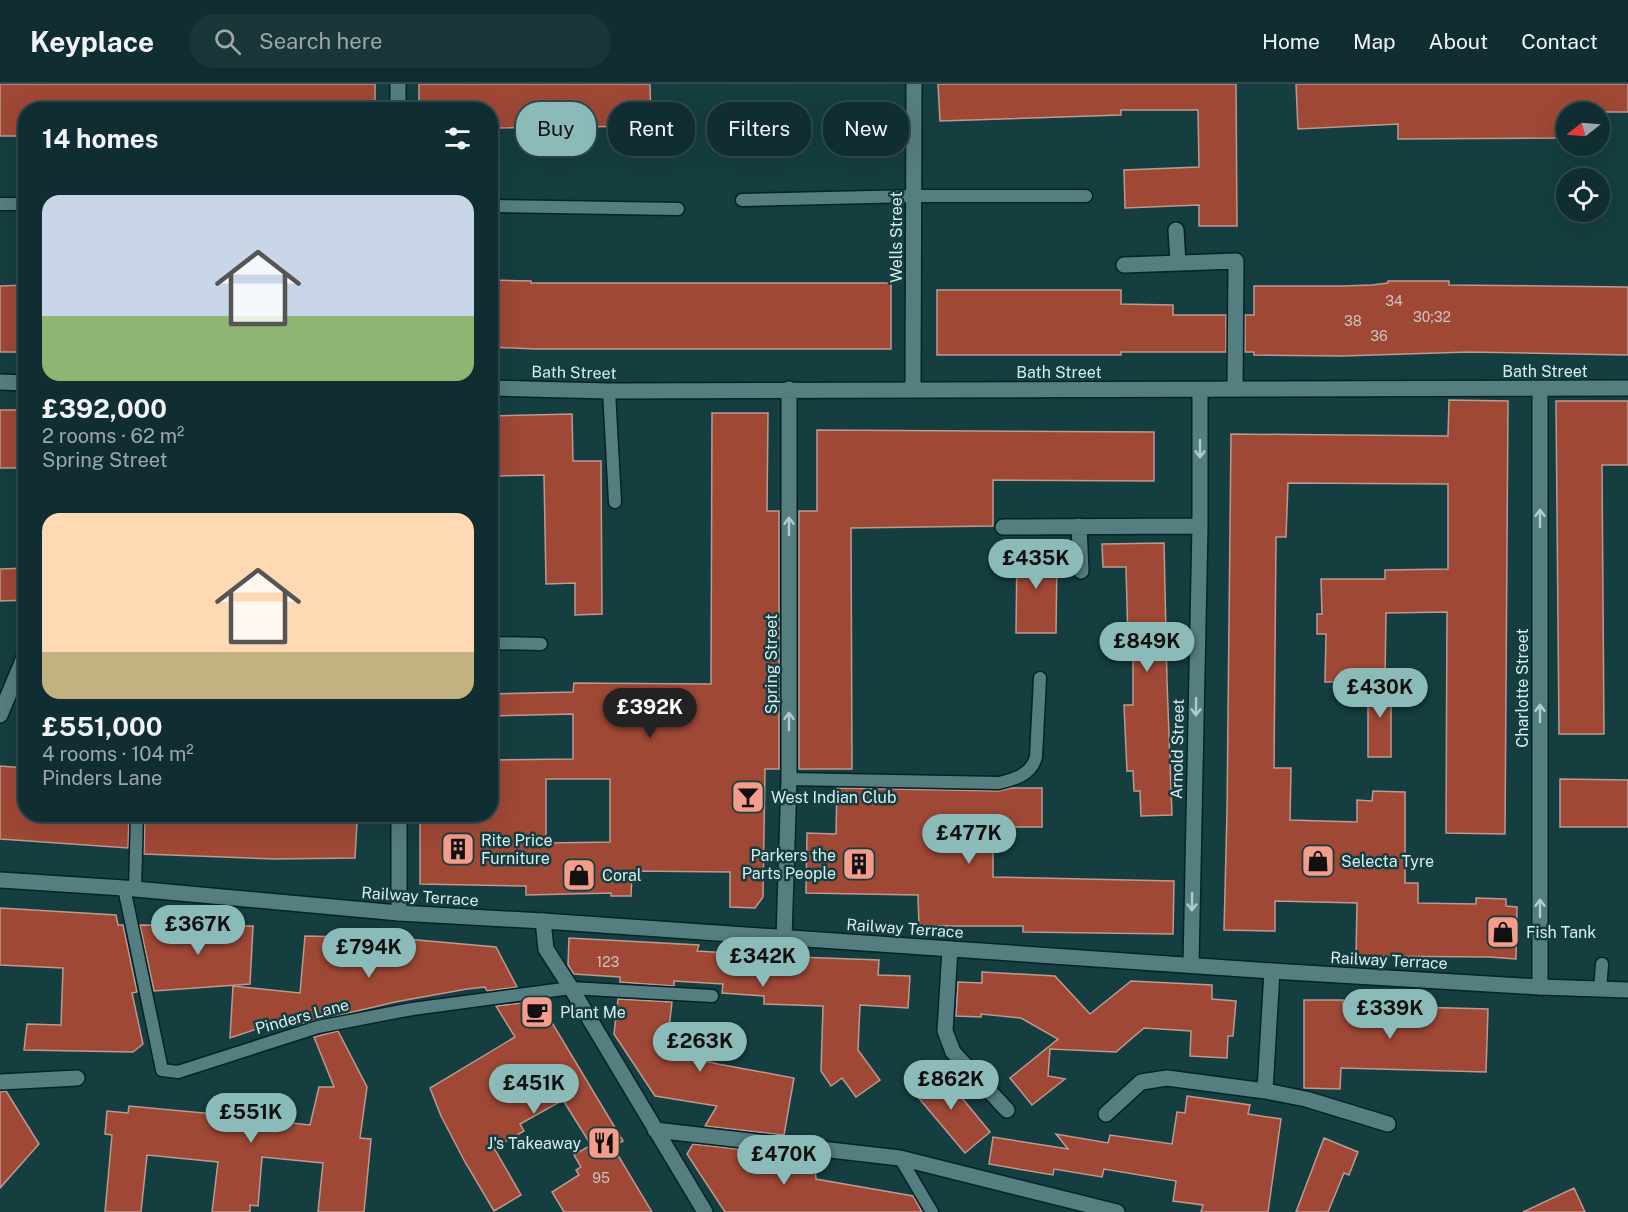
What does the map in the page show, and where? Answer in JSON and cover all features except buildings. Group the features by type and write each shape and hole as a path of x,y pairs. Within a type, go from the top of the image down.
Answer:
{"street":[{"path":"398,84 398,102"},
{"name":"Wells Street","path":"913,390 914,84"},
{"path":"1176,230 1178,263"},
{"path":"1124,265 1236,261 1234,389"},
{"path":"0,382 18,382"},
{"name":"Bath Street","path":"498,388 609,391 1628,388"},
{"name":"Spring Street","path":"784,938 789,779 789,389"},
{"name":"Charlotte Street","path":"1540,389 1540,987"},
{"name":"Arnold Street","path":"1191,965 1200,526 1200,390"},
{"path":"1002,526 1200,526"},
{"path":"1079,526 1081,572"},
{"path":"0,715 18,673"},
{"path":"399,822 399,914"},
{"name":"Railway Terrace","path":"0,880 129,888 399,914 543,921 1272,971 1628,990"},
{"path":"543,921 546,950 705,1212"},
{"path":"950,949 945,1031 953,1052 1007,1110"},
{"path":"1265,1091 1272,971"},
{"path":"0,1082 77,1078"},
{"path":"1106,1114 1141,1083 1167,1078 1306,1099 1388,1124"},
{"path":"655,1130 900,1158 1117,1212"}],"lane":[{"path":"742,200 915,195 1086,196"},
{"path":"0,204 18,204"},
{"path":"498,206 678,209"},
{"path":"609,391 615,502"},
{"path":"498,643 541,644"},
{"path":"789,779 999,783 1017,779 1034,766 1040,678"},
{"path":"129,888 136,822"},
{"name":"Pinders Lane","path":"129,888 162,1070 178,1072 318,1027 412,1009 571,988 712,996"},
{"path":"1600,990 1602,964"},
{"path":"900,1158 932,1212"}],"place":[{"name":"West Indian Club","path":"748,797"},
{"name":"Rite Price Furniture","path":"458,849"},
{"name":"Selecta Tyre","path":"1318,861"},
{"name":"Parkers the Parts People","path":"859,864"},
{"name":"Coral","path":"579,875"},
{"name":"Fish Tank","path":"1503,932"},
{"name":"Plant Me","path":"537,1012"},
{"name":"J's Takeaway","path":"604,1143"}]}
